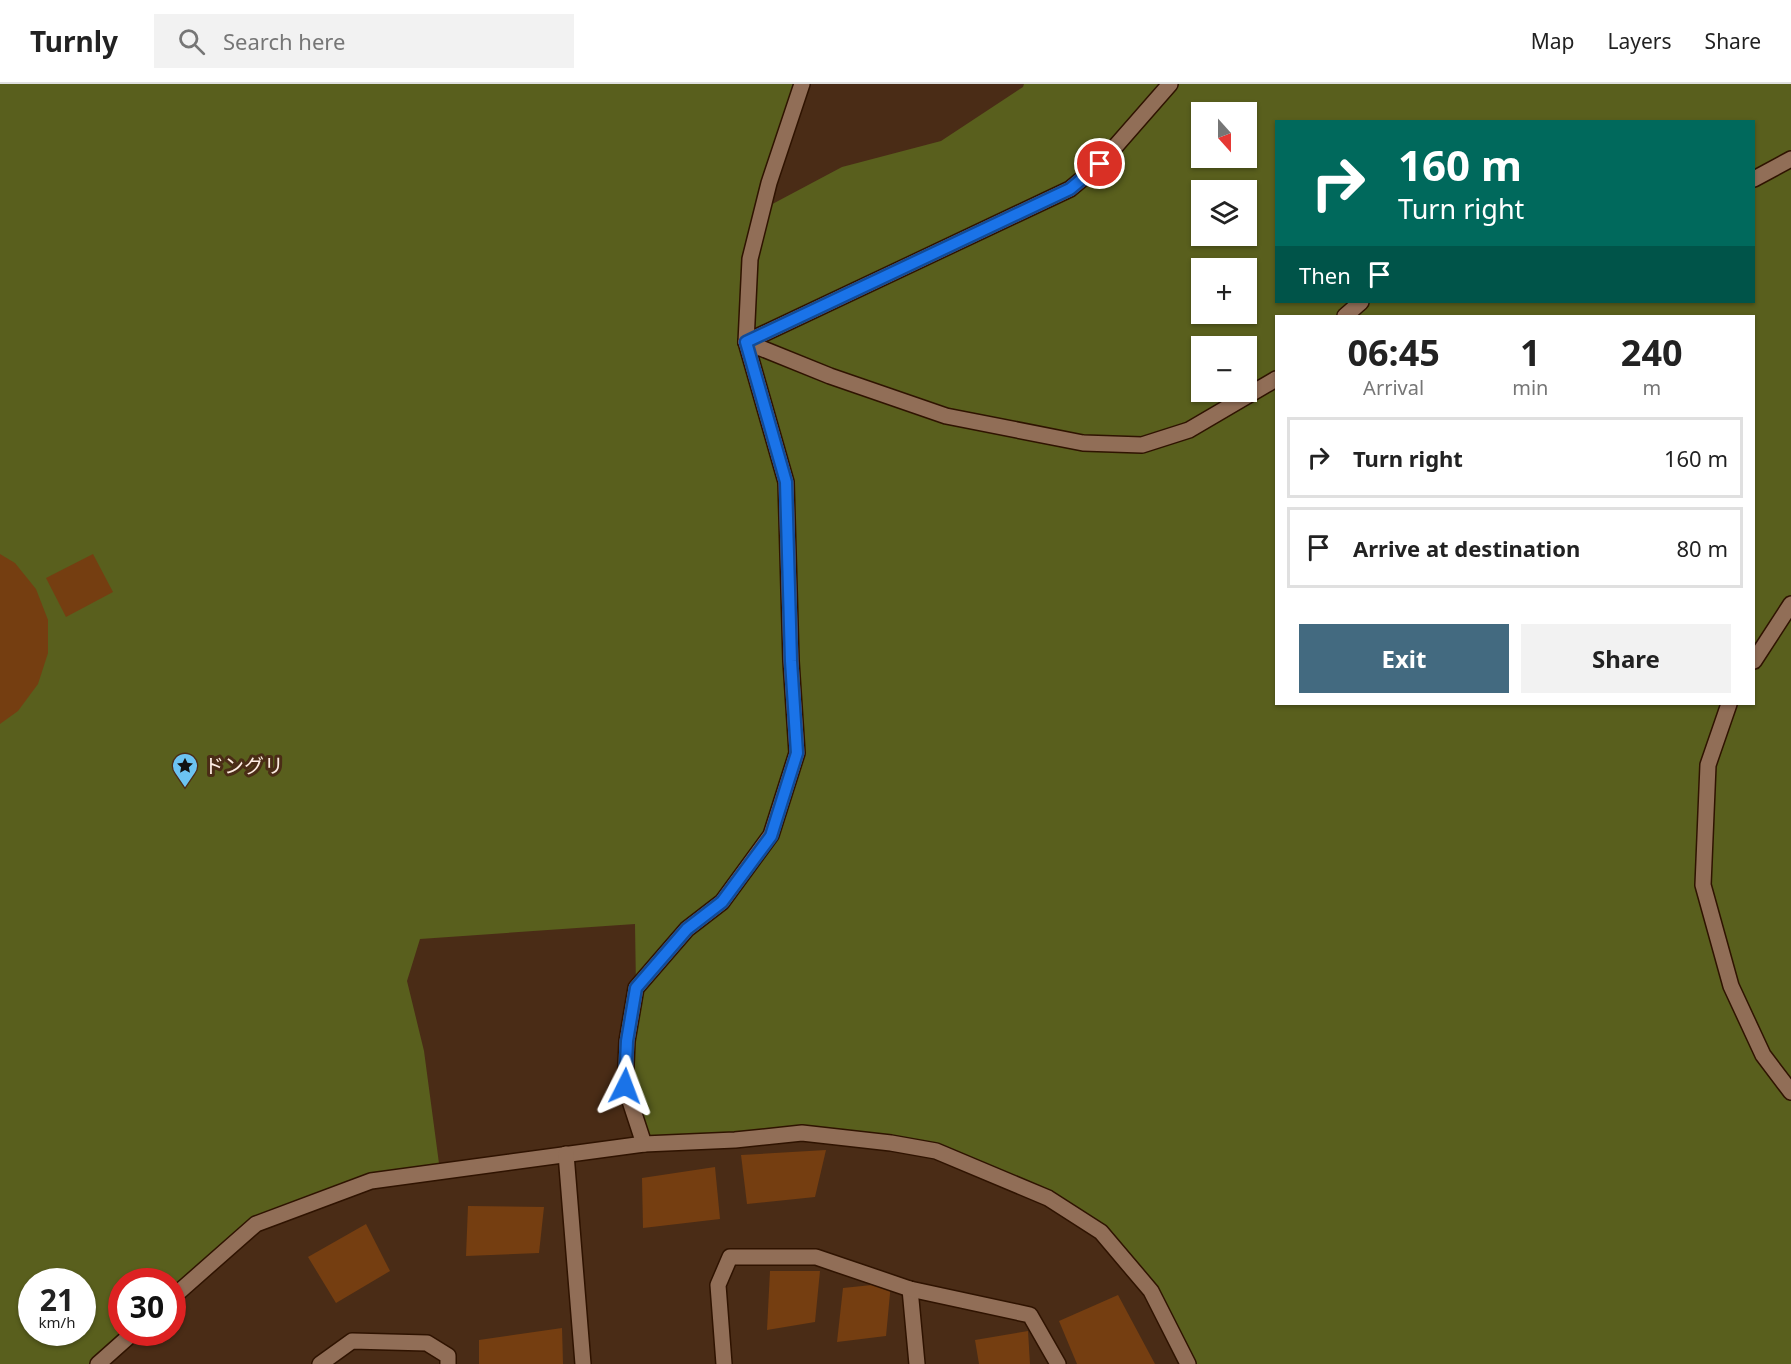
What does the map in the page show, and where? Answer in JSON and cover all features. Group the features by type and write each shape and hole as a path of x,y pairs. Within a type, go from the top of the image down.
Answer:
{"street":[{"path":"645,1144 625,1086 627,1041 636,988 687,929 722,902 771,836 797,753 791,661 786,482 746,342 750,259 769,183 802,84"},
{"path":"746,342 1070,189 1100,164 1170,84"},
{"path":"1755,177 1791,159"},
{"path":"1346,315 1360,303"},
{"path":"746,342 830,376 946,416 1083,443 1142,445 1189,430 1275,380"},
{"path":"1755,659 1791,604"},
{"path":"1729,705 1708,765 1703,885 1731,986 1763,1055 1791,1092"},
{"path":"186,1286 256,1224 371,1181 645,1144 735,1140 802,1133 891,1143 936,1151 1048,1198 1101,1232 1151,1291 1188,1364"},
{"path":"566,1154 583,1364"},
{"path":"724,1364 718,1285 730,1257 816,1257 910,1289 1030,1315 1058,1364"},
{"path":"910,1289 917,1364"},
{"path":"320,1364 352,1341 427,1343 448,1356 448,1364"},
{"path":"98,1364 118,1346"}],"green space":[{"path":"0,84 802,84 763,209 842,167 941,141 1023,87 1024,84 1791,84 1791,1364 1188,1364 1151,1291 1101,1232 936,1151 802,1133 644,1144 625,1086 636,988 635,924 420,939 407,981 424,1051 440,1171 371,1181 261,1223 186,1288 186,1268 108,1268 108,1346 119,1346 98,1364 0,1364"}],"building":[{"path":"0,554 15,563 36,589 48,620 48,653 38,684 18,711 0,724"},
{"path":"93,554 113,592 66,617 46,578"},
{"path":"826,1150 815,1197 747,1204 741,1155"},
{"path":"715,1167 720,1219 643,1228 642,1178"},
{"path":"468,1206 544,1207 539,1253 466,1256"},
{"path":"366,1224 390,1271 336,1303 308,1257"},
{"path":"770,1271 820,1271 815,1322 767,1330"},
{"path":"891,1283 886,1336 837,1342 843,1288"},
{"path":"1118,1295 1155,1364 1077,1364 1059,1321"},
{"path":"562,1328 563,1364 479,1364 479,1340"},
{"path":"1028,1331 1030,1364 979,1364 975,1340"}],"place":[{"name":"ドングリ","path":"185,789"}],"route":[{"path":"625,1086 627,1041 636,988 687,929 722,902 771,836 797,753 791,661 786,482 746,342 1070,189 1100,164"}]}
